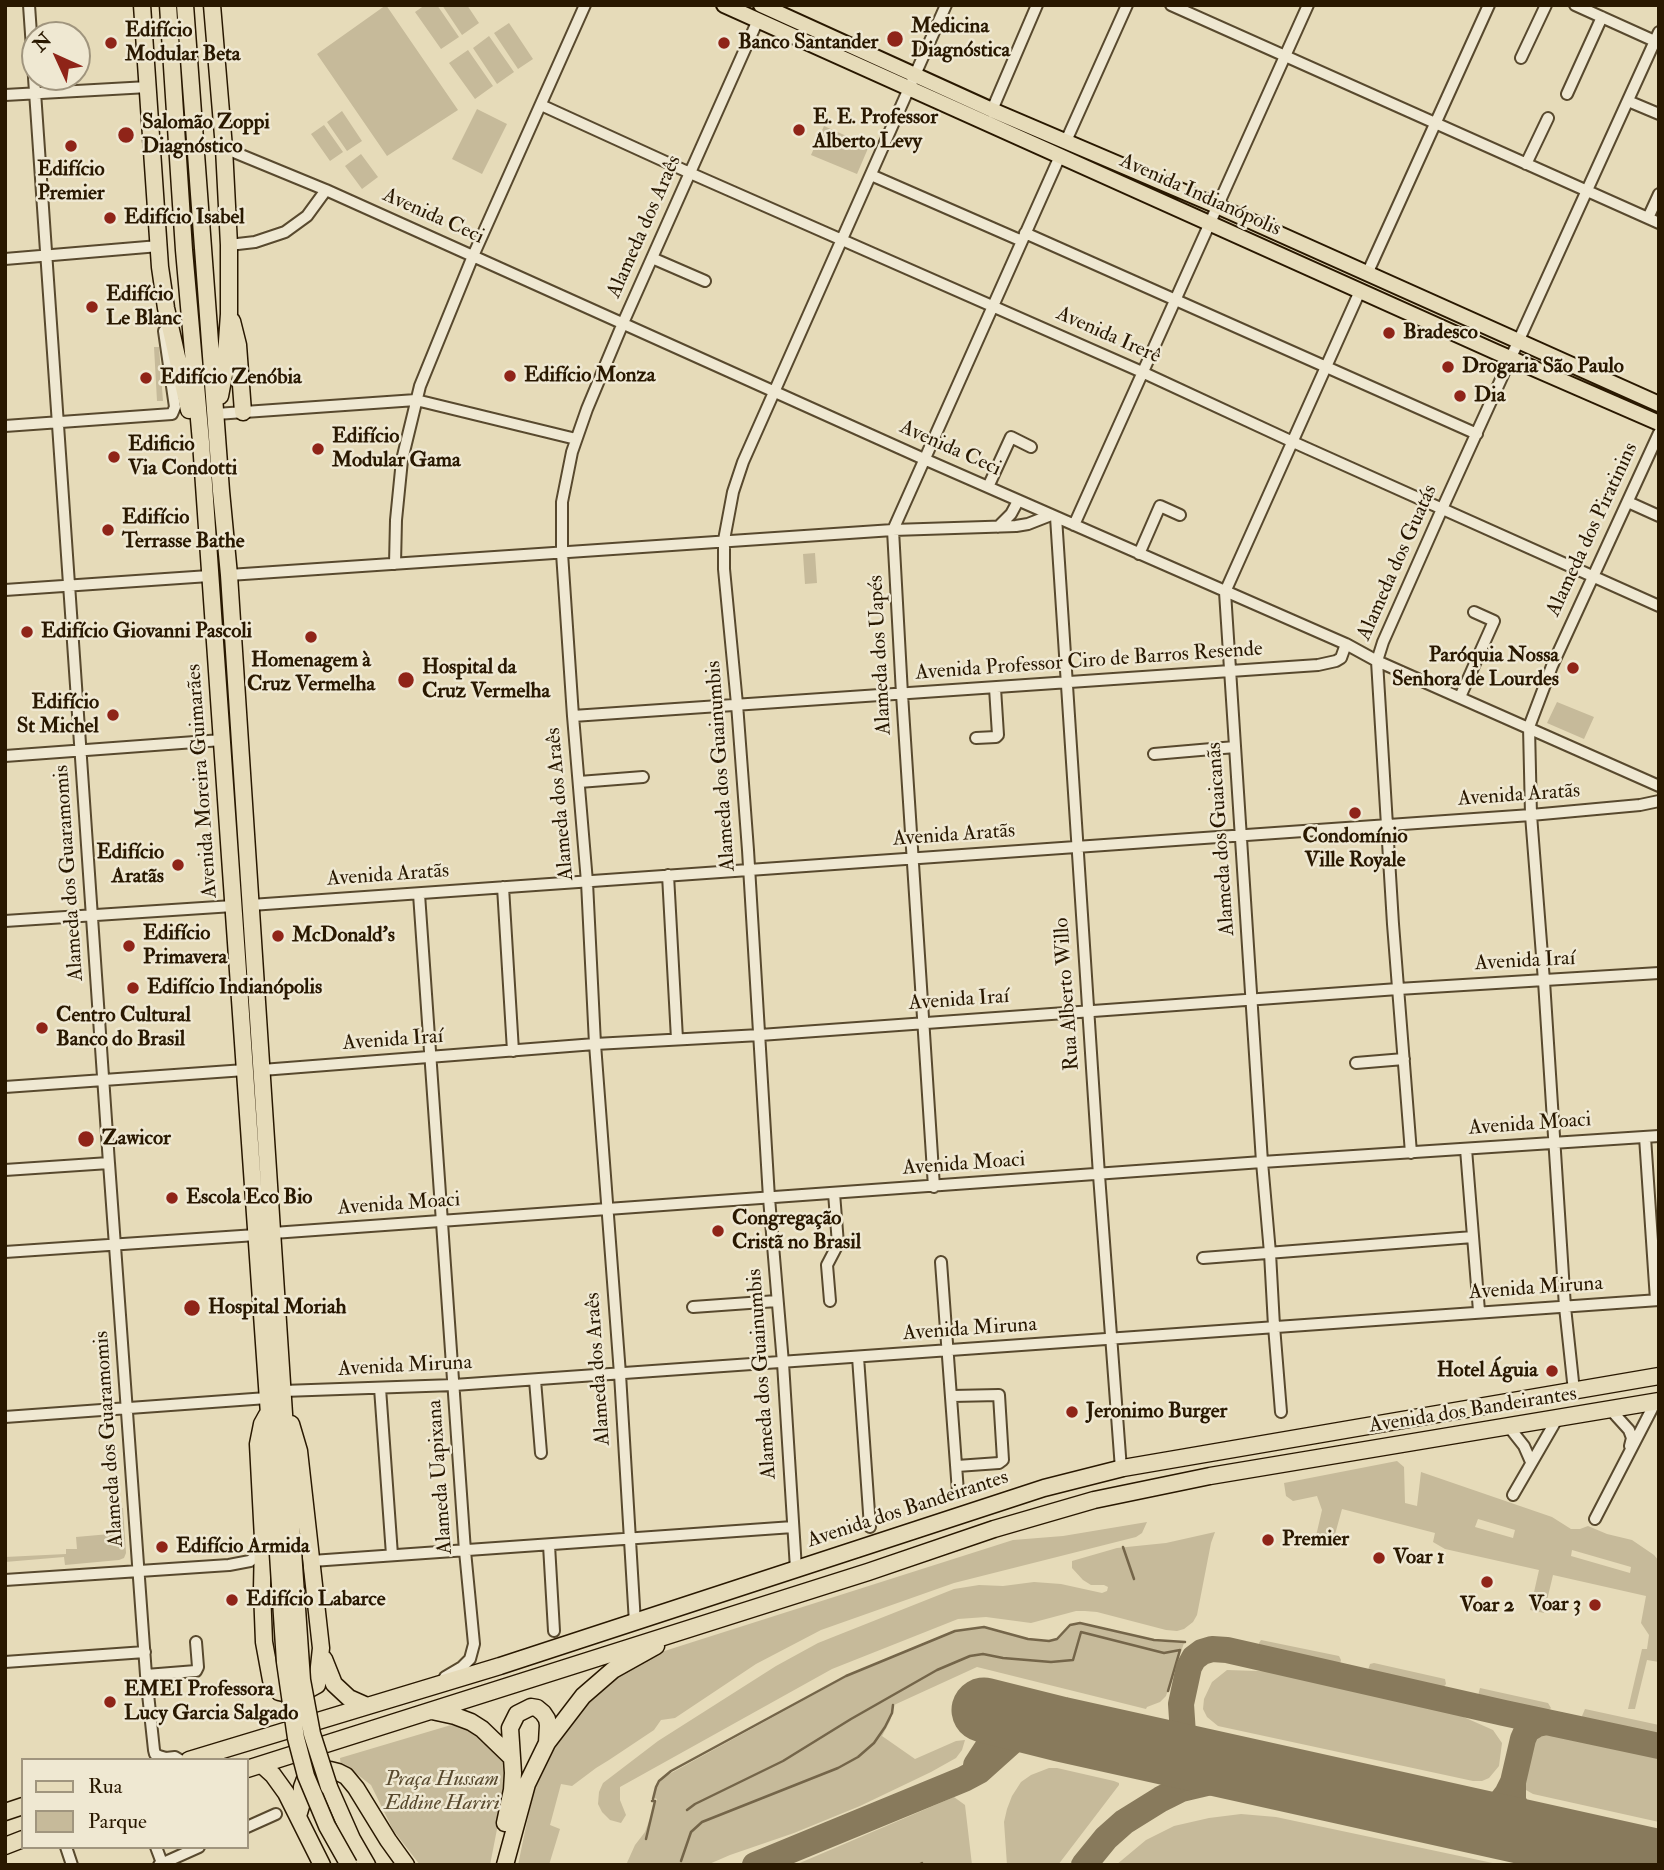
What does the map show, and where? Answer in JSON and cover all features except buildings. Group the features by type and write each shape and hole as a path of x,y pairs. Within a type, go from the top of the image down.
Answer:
{"highway":[{"path":"142,5 166,308 190,413 201,442"},
{"name":"Avenida Moreira Guimarães","path":"168,5 268,1405 286,1553"},
{"name":"Avenida Moreira Guimarães","path":"185,5 229,575 284,1391 286,1553"},
{"name":"Avenida Moreira Guimarães","path":"212,5 229,245 229,314 225,369 216,413"},
{"path":"229,314 238,345 243,412"},
{"name":"Avenida dos Bandeirantes","path":"196,1758 418,1692 635,1623 1044,1488 1121,1469 1659,1376"},
{"name":"Avenida dos Bandeirantes","path":"255,1767 868,1572 994,1529 1094,1500 1180,1482 1657,1401"},
{"path":"268,1405 258,1444 263,1539 264,1642 267,1666 274,1687 279,1692 288,1694 316,1687 321,1648 299,1451 295,1432 285,1416"},
{"path":"286,1553 285,1662 296,1738 306,1776 327,1825 349,1865"},
{"path":"286,1553 302,1680 312,1734 328,1787 367,1865"},
{"path":"505,1865 527,1784 547,1743 583,1696 603,1678 669,1635"},
{"path":"321,1648 334,1684 349,1698 367,1706"},
{"path":"497,1865 512,1790 510,1728 517,1714 531,1707 537,1709 547,1719 547,1743"},
{"path":"429,1711 471,1722 512,1758"},
{"path":"255,1767 280,1783 322,1865"},
{"path":"298,1816 305,1779 320,1770 338,1772 346,1776 356,1788 406,1865"}],"main road":[{"name":"Avenida Indianópolis","path":"724,5 763,9 1060,156 1659,423"},
{"name":"Avenida Indianópolis","path":"912,81 992,110 1217,206 1659,404"}],"street":[{"name":"Alameda dos Guaramomis","path":"29,5 146,1675 154,1750 155,1754 166,1758"},
{"path":"395,564 402,460 426,367 585,5"},
{"name":"Alameda dos Guainumbis","path":"796,1569 769,1198 750,869 723,540 737,478 946,5"},
{"path":"992,110 1037,5"},
{"path":"1066,141 1127,5"},
{"path":"1171,5 1659,223"},
{"path":"1074,525 1308,5"},
{"path":"1367,274 1489,5"},
{"path":"1521,58 1546,5"},
{"path":"1575,5 1658,39"},
{"name":"Alameda dos Araês","path":"635,1623 620,1374 595,1044 587,882 562,553 564,485 576,439 623,323 763,9"},
{"path":"1567,94 1602,18"},
{"name":"Alameda dos Guatás","path":"1411,1153 1377,661 1383,642 1518,342 1658,39"},
{"path":"5,95 148,87"},
{"path":"1628,101 1659,114"},
{"name":"Avenida Irerê","path":"541,105 1142,372 1659,606"},
{"path":"1526,164 1548,118"},
{"name":"Avenida Ceci","path":"224,148 326,190 924,460 1346,644 1377,661 1659,786"},
{"name":"Alameda dos Uapés","path":"933,1187 893,530 1060,156"},
{"path":"871,175 1175,299 1477,434"},
{"path":"229,245 255,242 285,232 307,216 326,190"},
{"path":"1648,218 1659,194"},
{"path":"5,259 159,246"},
{"path":"652,258 705,281"},
{"name":"Alameda dos Guaicanãs","path":"1281,1412 1225,592 1360,291"},
{"path":"5,426 174,413 175,402 162,315 166,308"},
{"path":"216,413 416,400 576,439"},
{"name":"Alameda dos Piratinins","path":"1574,1391 1565,1307 1531,815 1529,727 1552,667 1659,433"},
{"path":"988,486 1011,438 1031,447"},
{"path":"998,527 1012,514 1018,501"},
{"path":"1628,502 1659,516"},
{"path":"1139,554 1160,506 1180,515"},
{"path":"229,575 723,540 998,527 1028,524 1053,516"},
{"name":"Rua Alberto Willo","path":"1053,516 1121,1469"},
{"path":"5,590 209,576"},
{"path":"1460,697 1494,621 1474,612"},
{"name":"Avenida Professor Ciro de Barros Resende","path":"573,716 1318,665 1341,658 1346,644"},
{"path":"975,738 998,735 995,688"},
{"path":"5,756 222,740"},
{"path":"1154,754 1235,747"},
{"path":"579,782 643,778"},
{"name":"Avenida Aratãs","path":"251,905 1531,815 1659,802"},
{"path":"668,876 677,1040"},
{"path":"503,887 513,1051"},
{"name":"Alameda Uapixana","path":"418,1692 462,1667 470,1659 474,1644 465,1551 419,894"},
{"path":"5,921 233,906"},
{"name":"Avenida Iraí","path":"262,1070 595,1044 1659,973"},
{"path":"1356,1063 1404,1059"},
{"path":"5,1087 244,1070"},
{"name":"Avenida Moaci","path":"273,1233 1659,1136"},
{"path":"1645,1137 1657,1300"},
{"path":"1466,1149 1479,1311"},
{"path":"5,1170 109,1163"},
{"path":"830,1301 827,1265 838,1244 834,1193"},
{"path":"5,1252 256,1235"},
{"path":"1203,1258 1473,1237"},
{"path":"941,1262 958,1492"},
{"name":"Avenida Miruna","path":"284,1391 535,1380 1657,1300"},
{"path":"693,1307 777,1301"},
{"path":"858,1357 870,1527"},
{"path":"535,1380 541,1454"},
{"path":"380,1388 392,1555"},
{"path":"952,1396 999,1395 1003,1460 999,1463 957,1466"},
{"path":"1595,1519 1657,1401"},
{"path":"5,1417 127,1408 268,1405"},
{"path":"1610,1409 1629,1430 1632,1438 1629,1452"},
{"path":"1513,1495 1557,1419"},
{"path":"1509,1427 1524,1446 1531,1462"},
{"path":"313,1561 793,1527"},
{"path":"5,1580 244,1563 255,1557 263,1539"},
{"path":"549,1545 554,1631"},
{"path":"146,1675 196,1671 196,1642"},
{"path":"5,1662 145,1652"},
{"path":"248,1827 276,1814"},
{"path":"161,1864 195,1849"}],"green space":[{"path":"386,5 458,110 387,156 317,54"},
{"path":"425,5 437,5 459,37 441,49 415,12"},
{"path":"442,5 467,5 479,23 462,35"},
{"path":"509,23 533,59 518,69 494,33"},
{"path":"489,36 514,72 497,84 473,48"},
{"path":"468,50 493,86 475,99 449,63"},
{"path":"477,109 507,124 482,174 452,159"},
{"path":"342,111 362,141 347,151 327,122"},
{"path":"324,125 343,152 330,161 311,134"},
{"path":"824,126 869,146 857,174 811,155"},
{"path":"361,154 378,177 362,189 345,166"},
{"path":"154,347 159,347 163,401 157,401"},
{"path":"815,553 817,583 805,584 803,554"},
{"path":"1557,702 1594,717 1584,739 1547,723"},
{"path":"1397,1461 1404,1467 1405,1503 1417,1506 1421,1472 1552,1517 1571,1529 1588,1526 1632,1540 1659,1561 1659,1662 1647,1660 1635,1709 1628,1709 1642,1649 1647,1649 1649,1635 1641,1623 1646,1596 1553,1575 1544,1613 1530,1610 1539,1570 1445,1549 1433,1542 1435,1533 1342,1509 1334,1538 1316,1536 1322,1510 1317,1496 1293,1501 1286,1496 1284,1483","holes":["1478,1519 1515,1530 1513,1538 1475,1527","1572,1550 1631,1567 1630,1573 1571,1556"]},
{"path":"123,1508 124,1558 65,1565 64,1557 5,1562 5,1557 66,1554 66,1549 77,1549 76,1537 121,1533 119,1509"},
{"path":"1147,1522 1142,1533 1136,1537 954,1583 821,1630 756,1664 675,1718 661,1720 654,1730 572,1786 561,1784 550,1825 560,1829 549,1865 518,1865 533,1793 550,1754 588,1699 615,1675 655,1654 1013,1540 1063,1536"},
{"path":"1215,1532 1197,1615 1184,1629 1166,1630 1085,1611 1031,1623 986,1617 958,1619 832,1669 620,1787 620,1800 626,1815 621,1823 610,1820 598,1804 603,1783 658,1741 776,1666 818,1643 954,1589 1034,1582 1061,1584 1102,1593 1107,1591 1108,1587 1091,1585 1083,1580 1072,1568 1072,1561 1117,1548 1166,1543"},
{"path":"1080,1623 1154,1641 1184,1643 1166,1696 1146,1709 977,1667 894,1705 882,1736 915,1759 956,1741 965,1740 956,1758 860,1806 707,1865 626,1865 635,1845 645,1832 657,1799 654,1798 656,1787 664,1777 846,1677 956,1631 994,1629 1028,1639 1049,1641 1057,1640 1070,1625"},
{"path":"1261,1640 1339,1656 1340,1664 1334,1667 1263,1652 1259,1648"},
{"path":"1370,1664 1445,1679 1446,1684 1442,1689 1436,1689 1371,1675 1368,1670"},
{"path":"1227,1670 1288,1672 1441,1707 1493,1730 1502,1743 1499,1766 1489,1778 1473,1781 1218,1726 1207,1717 1203,1709 1204,1699 1212,1682"},
{"path":"1480,1688 1548,1703 1551,1708 1546,1713 1539,1714 1482,1701 1478,1696"},
{"path":"1585,1709 1659,1725 1659,1737 1648,1738 1588,1723 1582,1716"},
{"name":"Praça Hussam Eddine Hariri","path":"451,1725 477,1732 505,1759 507,1778 490,1865 420,1865 393,1830 371,1785 345,1765 341,1766 340,1758"},
{"path":"1548,1728 1659,1752 1659,1822 1533,1794 1526,1790 1521,1776 1528,1745 1532,1738"},
{"path":"1049,1768 1114,1781 1119,1785 1058,1865 1007,1865 1004,1822 1012,1796 1021,1782"},
{"path":"954,1797 965,1805 972,1865 795,1865"},
{"path":"1241,1814 1276,1817 1502,1865 1116,1865 1146,1840 1174,1826"}],"waterway":[{"path":"1123,1547 1134,1579"},
{"path":"653,1799 659,1781 671,1771 846,1676 955,1631 984,1627 1028,1639 1049,1641 1057,1639 1070,1625 1080,1623 1154,1640 1185,1642"},
{"path":"687,1810 783,1761 937,1670 970,1656 983,1654 1051,1662 1073,1660 1081,1632 1164,1653 1180,1650 1168,1691"},
{"path":"681,1861 691,1832 702,1822 838,1768 858,1757 874,1743 885,1727 893,1705"},
{"path":"646,1839 655,1801 652,1801"},
{"path":"918,1865 922,1863"}],"taxiway":[{"path":"1214,1764 1199,1754 1183,1734 1181,1704 1189,1667 1194,1658 1212,1649 1227,1650 1659,1746"},
{"path":"976,1765 989,1745 997,1713"},
{"path":"1513,1782 1527,1730 1547,1722"},
{"path":"755,1865 964,1779 979,1771 1018,1736 1037,1730 1060,1729"},
{"path":"1084,1865 1106,1838 1124,1822 1181,1789 1215,1781 1279,1778"},
{"path":"1459,1818 1477,1816 1488,1811 1500,1803 1513,1782 1513,1800 1517,1810 1540,1836"}],"runway":[{"path":"984,1710 1659,1862"}],"place":[{"name":"Medicina Diagnóstica","path":"895,39"},
{"name":"Edifício Modular Beta","path":"111,43"},
{"name":"Banco Santander","path":"724,43"},
{"name":"E. E. Professor Alberto Levy","path":"799,130"},
{"name":"Salomão Zoppi Diagnóstico","path":"126,135"},
{"name":"Edifício Premier","path":"71,146"},
{"name":"Edifício Isabel","path":"110,218"},
{"name":"Edifício Le Blanc","path":"92,307"},
{"name":"Bradesco","path":"1389,333"},
{"name":"Drogaria São Paulo","path":"1448,367"},
{"name":"Edifício Monza","path":"510,376"},
{"name":"Edifício Zenóbia","path":"146,378"},
{"name":"Dia","path":"1460,396"},
{"name":"Edifício Modular Gama","path":"318,449"},
{"name":"Edificio Via Condotti","path":"114,457"},
{"name":"Edifício Terrasse Bathe","path":"108,530"},
{"name":"Edifício Giovanni Pascoli","path":"27,632"},
{"name":"Homenagem à Cruz Vermelha","path":"311,637"},
{"name":"Paróquia Nossa Senhora de Lourdes","path":"1573,668"},
{"name":"Hospital da Cruz Vermelha","path":"406,680"},
{"name":"Edifício St Michel","path":"113,715"},
{"name":"Condomínio Ville Royale","path":"1355,813"},
{"name":"Edifício Aratãs","path":"178,865"},
{"name":"McDonald's","path":"278,936"},
{"name":"Edifício Primavera","path":"129,946"},
{"name":"Edifício Indianópolis","path":"133,988"},
{"name":"Centro Cultural Banco do Brasil","path":"42,1028"},
{"name":"Zawicor","path":"86,1139"},
{"name":"Escola Eco Bio","path":"172,1198"},
{"name":"Congregação Cristã no Brasil","path":"718,1231"},
{"name":"Hospital Moriah","path":"192,1308"},
{"name":"Hotel Águia","path":"1552,1371"},
{"name":"Jeronimo Burger","path":"1072,1412"},
{"name":"Premier","path":"1268,1540"},
{"name":"Edifício Armida","path":"162,1547"},
{"name":"Voar 1","path":"1379,1558"},
{"name":"Voar 2","path":"1487,1582"},
{"name":"Edifício Labarce","path":"232,1600"},
{"name":"Voar 3","path":"1595,1605"},
{"name":"EMEI Professora Lucy Garcia Salgado","path":"110,1702"}]}
